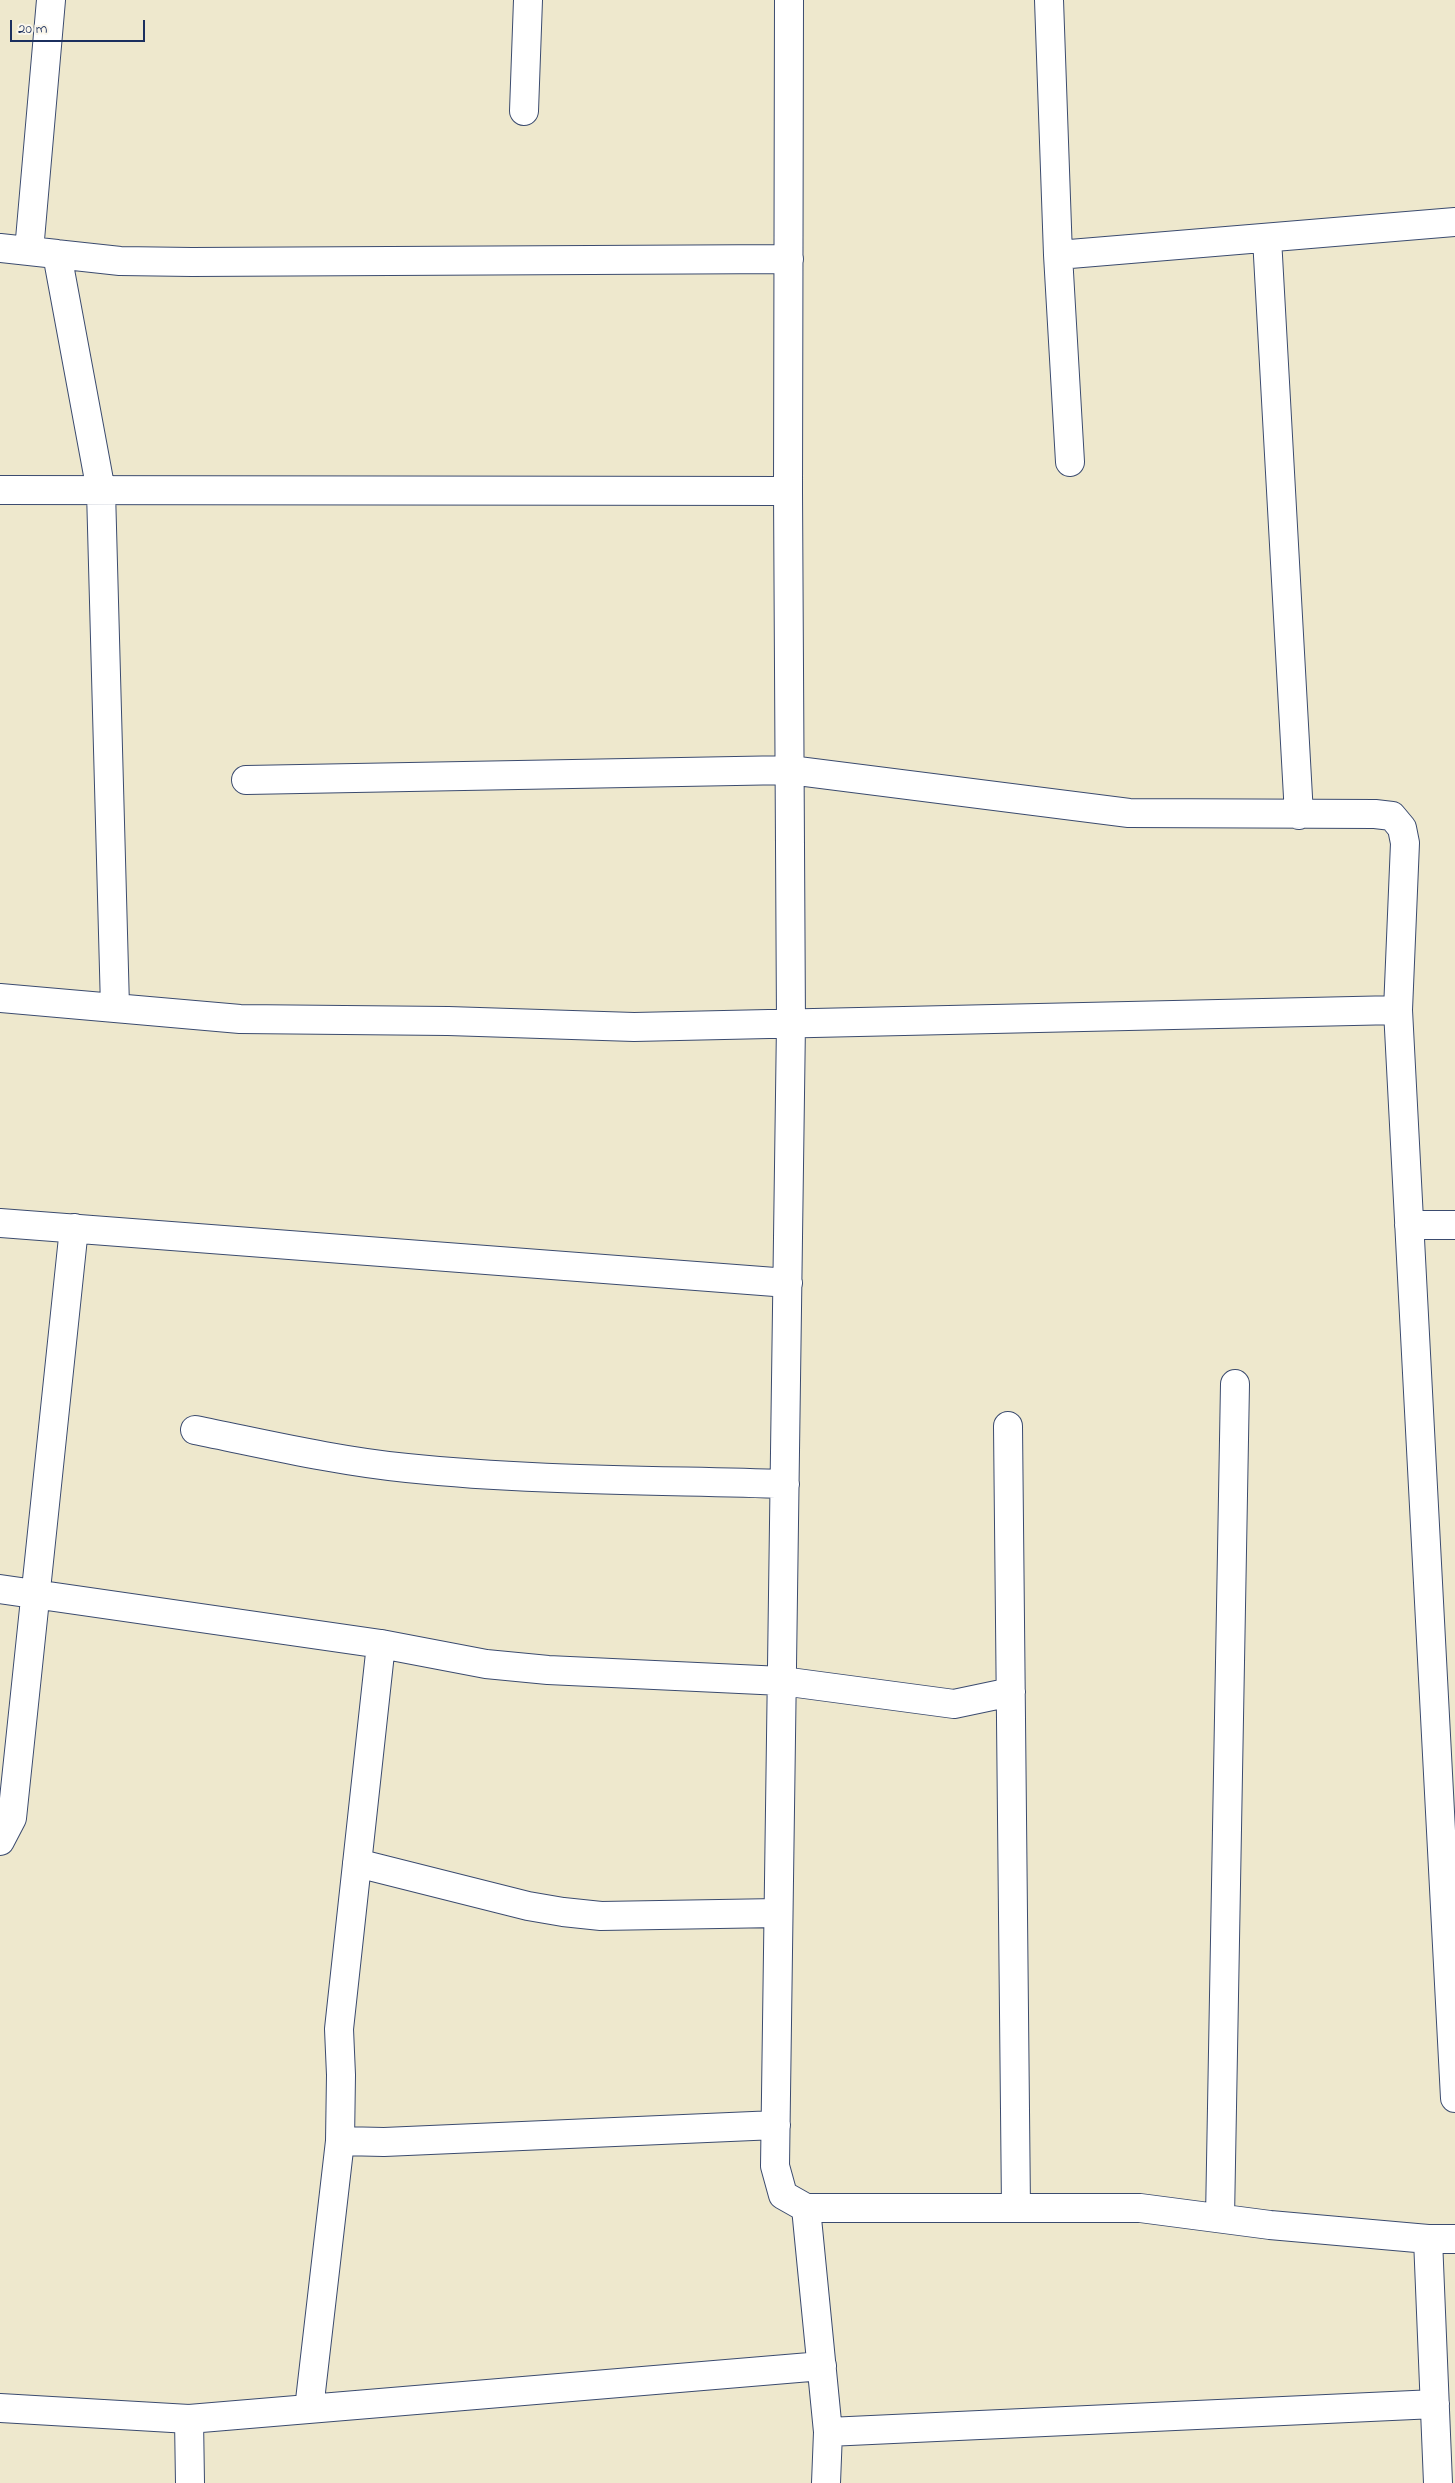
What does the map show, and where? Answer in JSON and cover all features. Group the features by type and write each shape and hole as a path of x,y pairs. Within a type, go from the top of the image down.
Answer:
{"street":[{"path":"29,251 51,0"},
{"path":"524,111 528,0"},
{"path":"789,0 788,491 791,1023 775,2166 783,2195 806,2208 1140,2208 1428,2239 1455,2239"},
{"path":"1049,0 1058,255 1070,462"},
{"path":"1058,255 1455,222"},
{"path":"1267,238 1299,815"},
{"path":"0,248 57,254 101,491 115,1008"},
{"path":"29,251 120,261 192,262 789,259"},
{"path":"0,490 788,491"},
{"path":"246,780 790,770 1129,813 1375,814 1392,816 1402,828 1405,843 1398,1010 1455,2098"},
{"path":"0,998 240,1019 448,1021 634,1027 1398,1010"},
{"path":"0,1223 788,1283"},
{"path":"1409,1226 1455,1225"},
{"path":"0,1841 12,1818 74,1228"},
{"path":"1220,2218 1235,1384"},
{"path":"1008,1426 1016,2208"},
{"path":"195,1430 346,1460 423,1470 785,1484"},
{"path":"0,1589 381,1644 486,1664 548,1670 782,1681 954,1704 1011,1692"},
{"path":"308,2409 340,2141 341,2075 339,2029 381,1644"},
{"path":"357,1863 528,1906 563,1912 601,1916 778,1914"},
{"path":"340,2141 384,2142 776,2125"},
{"path":"806,2208 828,2432 826,2483"},
{"path":"1428,2239 1438,2483"},
{"path":"0,2408 189,2419 822,2366"},
{"path":"828,2432 1435,2404"},
{"path":"189,2419 190,2483"}]}
